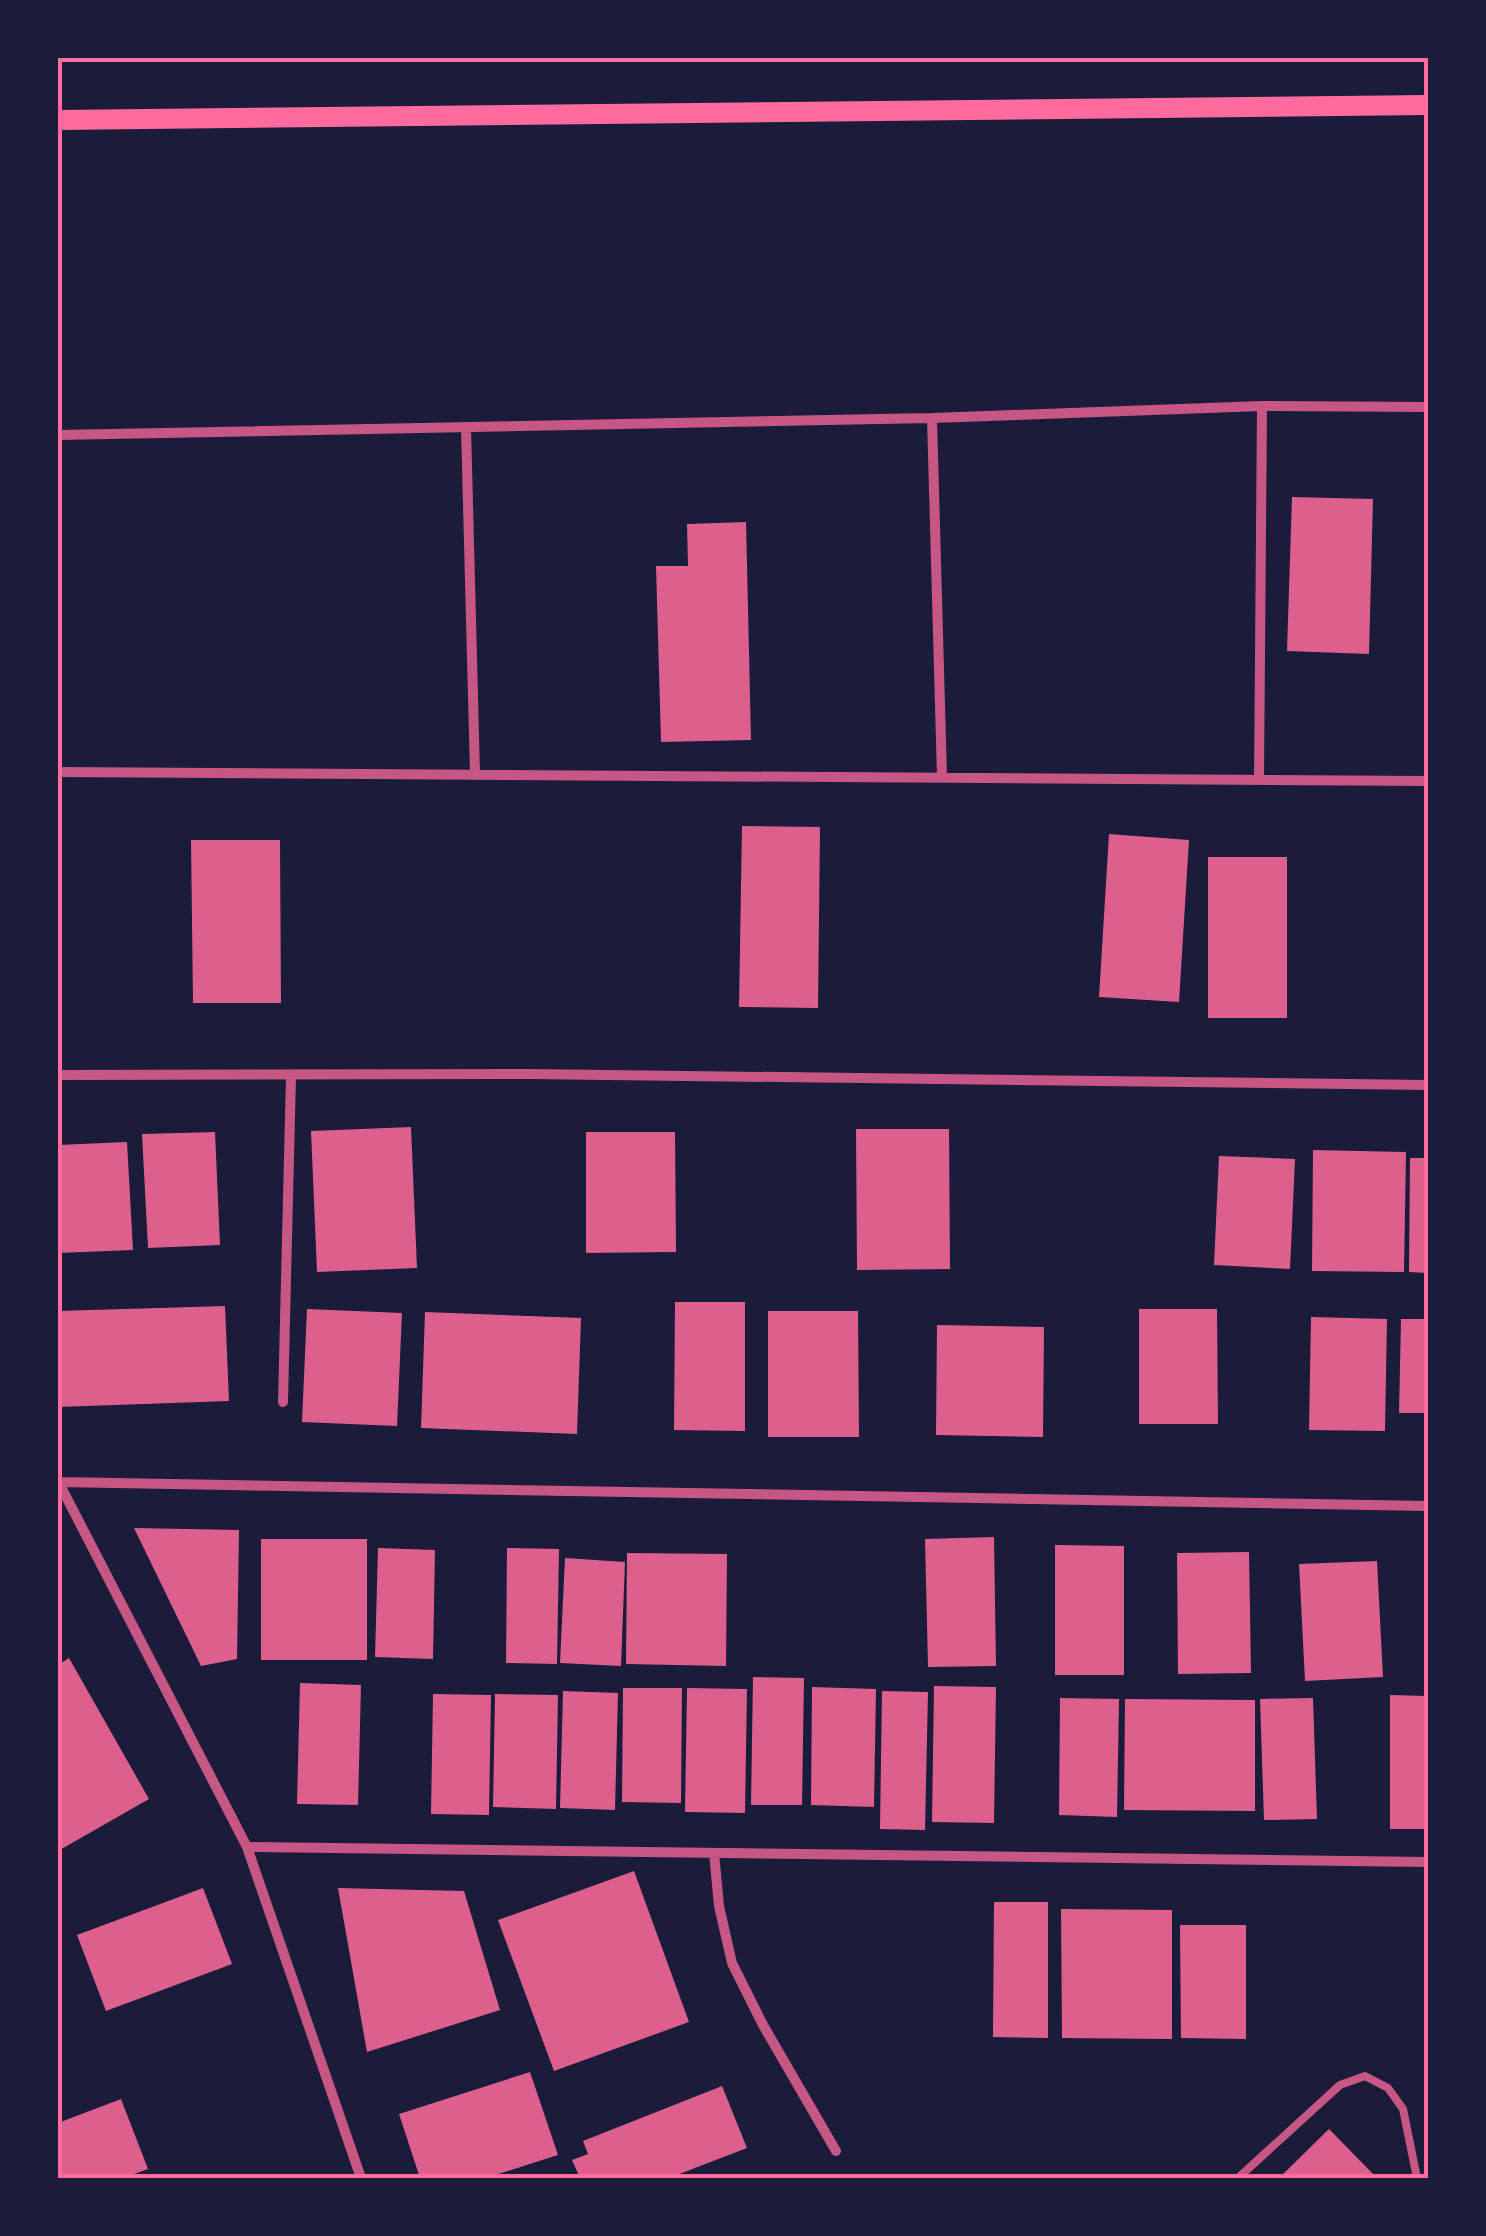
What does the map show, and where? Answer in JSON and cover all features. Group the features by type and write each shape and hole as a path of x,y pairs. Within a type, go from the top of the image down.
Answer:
{"main road":[{"path":"58,120 1428,104"}],"street":[{"path":"58,435 932,418 1262,406 1428,407"},
{"path":"1259,780 1262,406"},
{"path":"932,418 942,777"},
{"path":"466,427 474,774"},
{"path":"58,772 1428,781"},
{"path":"58,1075 529,1074 1428,1085"},
{"path":"283,1402 291,1076"},
{"path":"361,2178 248,1847 58,1482 1428,1506"},
{"path":"248,1847 1428,1862"},
{"path":"714,1853 719,1906 732,1963 763,2025 836,2150"}],"lane":[{"path":"1238,2178 1340,2086 1365,2076 1388,2088 1403,2109 1417,2178"}],"building":[{"path":"1292,497 1373,499 1369,654 1287,651"},
{"path":"746,522 751,740 661,742 656,566 688,566 687,524"},
{"path":"742,826 820,827 818,1008 739,1007"},
{"path":"1109,834 1189,840 1179,1002 1099,997"},
{"path":"191,840 280,840 281,1003 193,1003"},
{"path":"1208,857 1287,857 1287,1018 1208,1018"},
{"path":"411,1127 417,1268 317,1272 311,1131"},
{"path":"856,1129 949,1129 950,1269 857,1270"},
{"path":"215,1132 220,1245 148,1248 142,1134"},
{"path":"586,1132 675,1132 676,1252 586,1253"},
{"path":"127,1142 133,1250 58,1253 58,1145"},
{"path":"1313,1150 1406,1152 1404,1272 1312,1271"},
{"path":"1219,1156 1295,1159 1290,1269 1214,1265"},
{"path":"1410,1158 1428,1158 1428,1273 1409,1272"},
{"path":"675,1302 745,1302 745,1431 674,1430"},
{"path":"225,1306 229,1401 58,1407 58,1311"},
{"path":"307,1309 402,1313 397,1426 302,1422"},
{"path":"1139,1309 1217,1309 1218,1424 1139,1424"},
{"path":"768,1311 858,1311 859,1437 768,1437"},
{"path":"425,1312 581,1318 577,1434 421,1428"},
{"path":"1311,1317 1387,1319 1385,1431 1309,1430"},
{"path":"1401,1319 1428,1319 1428,1413 1399,1413"},
{"path":"937,1325 1044,1327 1043,1437 936,1435"},
{"path":"134,1528 239,1530 237,1659 201,1666"},
{"path":"994,1537 996,1666 928,1667 925,1539"},
{"path":"261,1539 367,1539 367,1660 261,1660"},
{"path":"1055,1545 1124,1546 1124,1675 1055,1675"},
{"path":"378,1548 435,1550 433,1659 375,1657"},
{"path":"507,1548 559,1549 557,1664 506,1663"},
{"path":"1249,1552 1251,1673 1178,1674 1177,1553"},
{"path":"627,1553 727,1554 726,1666 626,1664"},
{"path":"565,1558 625,1562 621,1666 560,1663"},
{"path":"1377,1561 1383,1677 1305,1681 1299,1564"},
{"path":"69,1658 149,1799 58,1851 58,1665"},
{"path":"753,1677 804,1678 802,1805 751,1805"},
{"path":"300,1683 361,1685 358,1805 297,1804"},
{"path":"934,1686 996,1687 994,1823 932,1822"},
{"path":"812,1687 876,1689 874,1807 811,1805"},
{"path":"623,1688 682,1688 681,1803 622,1802"},
{"path":"687,1688 747,1689 745,1813 685,1812"},
{"path":"563,1691 618,1693 615,1810 560,1808"},
{"path":"882,1691 928,1692 925,1830 880,1829"},
{"path":"433,1694 491,1695 489,1815 431,1814"},
{"path":"495,1694 558,1695 556,1809 493,1807"},
{"path":"1390,1695 1428,1696 1428,1829 1390,1829"},
{"path":"1060,1698 1119,1699 1117,1817 1059,1815"},
{"path":"1313,1698 1317,1819 1264,1820 1260,1699"},
{"path":"1125,1699 1255,1700 1255,1811 1124,1810"},
{"path":"634,1871 689,2022 554,2071 498,1920"},
{"path":"203,1888 232,1964 106,2011 77,1935"},
{"path":"338,1888 464,1891 500,2010 367,2052"},
{"path":"994,1902 1048,1902 1048,2038 993,2037"},
{"path":"1061,1909 1172,1910 1172,2039 1062,2038"},
{"path":"1180,1925 1246,1925 1246,2039 1181,2038"},
{"path":"530,2072 558,2155 486,2178 420,2178 399,2114"},
{"path":"722,2086 747,2148 669,2178 580,2178 572,2160 588,2154 583,2141"},
{"path":"121,2099 148,2169 123,2178 58,2178 58,2123"},
{"path":"1329,2129 1377,2178 1279,2178"}]}
